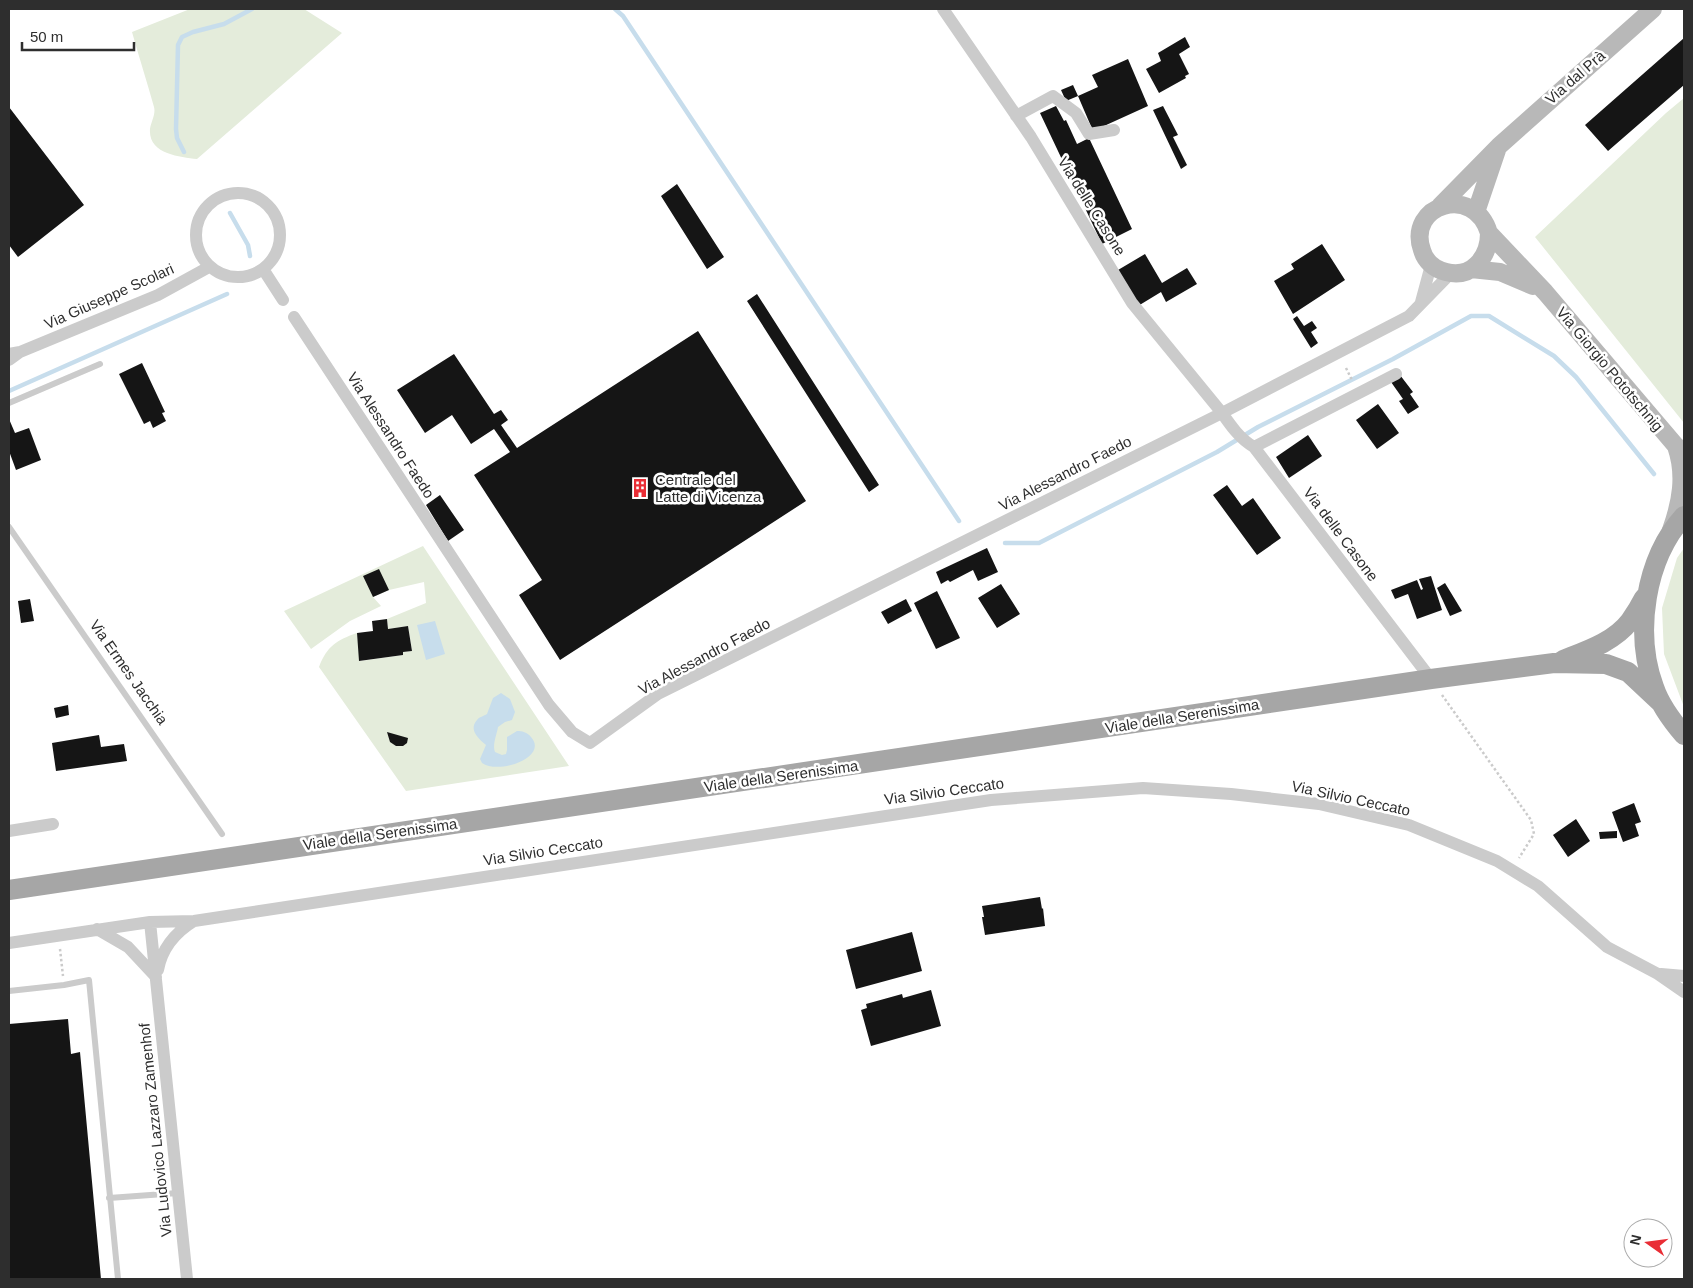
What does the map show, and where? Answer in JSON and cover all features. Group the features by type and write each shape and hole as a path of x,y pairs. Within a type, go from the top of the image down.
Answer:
{"main road":[{"path":"1684,516 1667,541 1660,556 1648,592 1645,615 1646,654 1651,679 1660,702 1684,736"},
{"name":"Viale della Serenissima","path":"1554,663 1602,644 1616,634 1629,623 1648,592"},
{"name":"Viale della Serenissima","path":"9,890 1431,679 1554,663 1606,664 1628,672 1660,702"}],"street":[{"name":"Via delle Casone","path":"943,9 1016,116 1132,303 1222,412 1231,427 1250,444 1431,679"},
{"name":"Via dal Prà","path":"1440,206 1499,146 1653,9"},
{"path":"1016,116 1053,96 1076,112 1089,134 1114,130"},
{"name":"Via dal Prà","path":"1476,212 1499,146"},
{"path":"235,193 248,194 260,199 271,208 278,219 280,232 279,246 274,258 263,269 254,275 243,278 219,274 209,267 201,257 195,234 198,221 210,203 221,196 235,193"},
{"path":"1459,204 1476,212 1486,224 1489,233 1489,243 1479,263 1461,273 1441,271 1431,265 1424,256 1420,245 1420,233 1423,222 1431,212 1440,206 1459,204"},
{"name":"Via Giorgio Pototschnig","path":"1489,233 1545,292 1680,449 1681,494 1678,510 1667,541"},
{"path":"1420,304 1431,265"},
{"name":"Via Giuseppe Scolari","path":"9,360 14,353 158,295 209,267"},
{"path":"263,269 282,300"},
{"name":"Via Giorgio Pototschnig","path":"1471,269 1500,272 1545,292"},
{"path":"1222,412 1409,316 1451,273"},
{"name":"Via Alessandro Faedo","path":"294,317 549,705 572,732 590,743 658,694 1222,412"},
{"path":"1250,444 1396,374"},
{"name":"Via Silvio Ceccato","path":"150,922 194,921 991,800 1143,788 1231,794 1319,804 1409,825 1497,861 1538,886 1607,947 1658,974 1684,992"},
{"path":"9,831 53,824"},
{"path":"156,977 162,956 172,939 194,921"},
{"path":"9,943 150,922"},
{"name":"Via Ludovico Lazzaro Zamenhof","path":"150,922 187,1279"},
{"path":"97,930 128,947 156,977"},
{"name":"Via Silvio Ceccato","path":"1658,974 1684,976"}],"lane":[{"path":"9,403 100,364"},
{"name":"Via Ermes Jacchia","path":"9,527 222,834"},
{"path":"9,991 64,985 89,980 118,1279"},
{"path":"109,1198 178,1193"}],"path":[{"path":"1346,368 1354,384"},
{"path":"1431,679 1531,820 1534,834 1511,870"},
{"path":"58,936 64,985"}],"green space":[{"path":"190,9 304,9 342,33 197,159 182,157 166,153 154,144 151,137 150,129 154,107 132,32"},
{"path":"1684,98 1684,423 1535,237"},
{"path":"423,546 569,766 406,791 319,667 329,649 344,638 357,633 360,661 403,655 403,652 412,651 408,626 388,629 387,619 426,603 424,582 389,590 373,597 381,606 350,621 311,649 284,611"},
{"path":"1684,548 1684,707 1664,654 1662,608 1677,558"}],"water":[{"path":"435,621 445,654 426,660 417,625"},
{"path":"501,693 510,699 515,712 512,720 498,727 494,743 495,752 502,755 506,754 507,737 517,731 528,734 535,744 533,751 528,757 520,762 499,767 482,763 480,759 486,745 475,734 474,727 478,719 487,714 493,698"}],"building":[{"path":"1185,37 1190,47 1179,54 1189,74 1185,76 1186,78 1159,93 1146,69 1161,61 1158,53"},
{"path":"1684,38 1684,85 1608,151 1585,125"},
{"path":"1128,59 1148,106 1093,131 1078,96 1098,87 1092,75"},
{"path":"1073,85 1078,96 1066,101 1061,90"},
{"path":"1056,106 1064,121 1066,120 1077,144 1089,138 1132,229 1102,244 1040,113"},
{"path":"1163,106 1178,135 1173,137 1187,165 1181,169 1153,110"},
{"path":"9,107 84,205 18,257 9,245"},
{"path":"677,184 724,257 707,269 661,196"},
{"path":"1322,244 1345,280 1293,314 1274,281 1294,269 1291,264"},
{"path":"1145,254 1162,283 1187,268 1197,284 1166,302 1161,292 1138,306 1118,270"},
{"path":"757,294 879,485 869,492 747,301"},
{"path":"1297,316 1304,326 1312,321 1317,328 1311,332 1318,343 1311,348 1293,319"},
{"name":"Centrale del Latte di Vicenza","path":"698,331 806,501 560,660 519,595 542,580 474,475 510,452 494,429 471,444 452,415 425,433 397,390 454,354 494,414 501,410 508,420 501,425 517,448"},
{"path":"142,363 165,412 162,413 166,421 153,428 150,421 144,424 119,374"},
{"path":"1400,375 1413,392 1410,394 1419,407 1408,414 1399,401 1403,399 1391,382"},
{"path":"1378,404 1399,433 1377,449 1356,420"},
{"path":"9,419 15,433 29,428 41,460 16,470 9,451"},
{"path":"1308,435 1322,456 1289,478 1276,457"},
{"path":"1227,485 1242,506 1253,498 1281,538 1257,555 1213,495"},
{"path":"440,495 464,530 448,541 426,505"},
{"path":"987,548 998,572 978,581 973,570 950,582 948,580 941,584 936,572"},
{"path":"379,569 389,590 373,597 363,576"},
{"path":"1431,576 1442,610 1417,619 1408,594 1395,599 1391,590 1417,580 1421,590 1423,589 1419,579"},
{"path":"1445,583 1462,611 1450,616 1437,588"},
{"path":"1001,584 1020,614 997,628 978,598"},
{"path":"937,591 960,638 936,649 914,603"},
{"path":"30,599 34,621 21,623 18,601"},
{"path":"906,599 912,611 888,624 881,612"},
{"path":"387,619 388,629 408,626 412,651 403,652 403,655 359,661 357,633 373,631 372,621"},
{"path":"68,705 69,715 56,718 54,708"},
{"path":"387,732 408,738 407,743 403,746 396,746 390,742"},
{"path":"99,735 101,747 124,744 127,761 56,771 52,743"},
{"path":"1634,803 1641,822 1635,824 1639,836 1623,842 1612,812"},
{"path":"1576,819 1590,841 1568,857 1553,835"},
{"path":"1617,831 1617,838 1600,839 1599,832"},
{"path":"1040,897 1045,926 985,935 982,906"},
{"path":"912,932 922,971 856,989 846,950"},
{"path":"931,990 941,1026 871,1046 861,1010 867,1008 866,1004 902,994 903,998"},
{"path":"68,1019 71,1054 80,1052 101,1279 9,1279 9,1024"}],"waterway":[{"path":"184,152 177,138 176,129 178,45 182,37 193,32 224,24 252,9"},
{"path":"615,9 623,16 959,521"},
{"path":"230,213 248,245 250,256"},
{"path":"9,391 227,294"},
{"path":"1005,543 1039,543 1217,452 1258,427 1393,359 1471,316 1489,316 1554,356 1576,377 1654,474"}],"place":[{"name":"Centrale del Latte di Vicenza","path":"640,488"}]}
